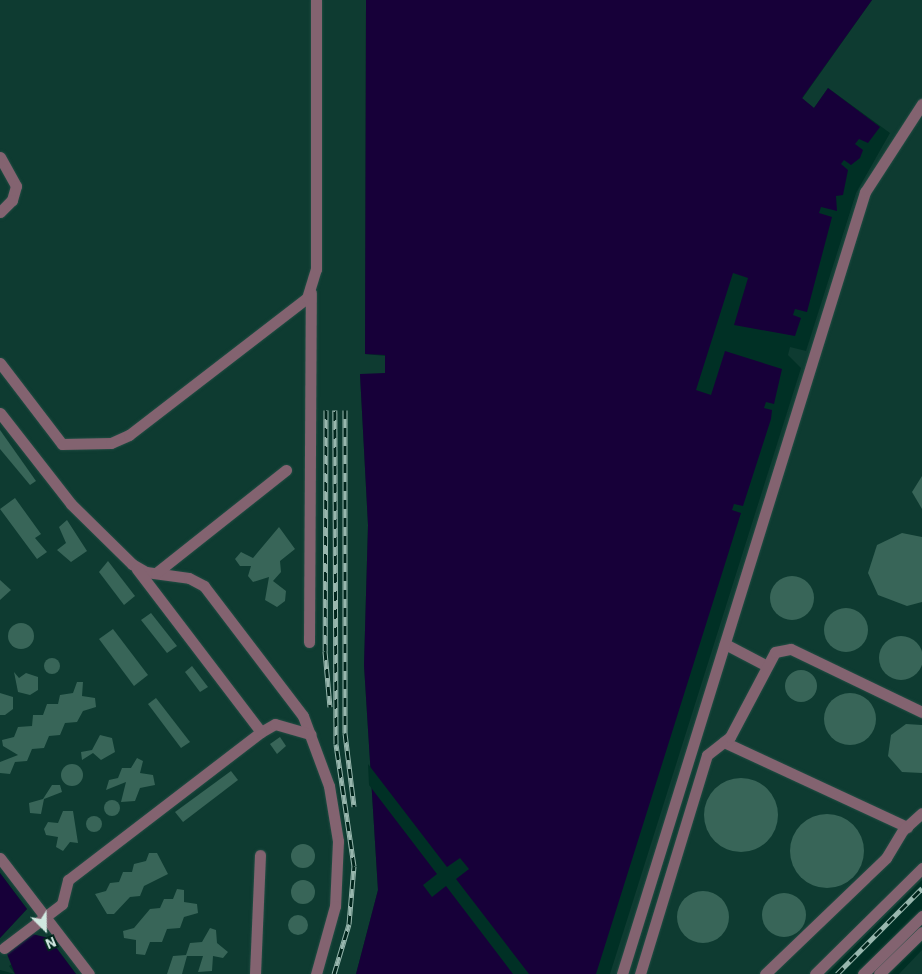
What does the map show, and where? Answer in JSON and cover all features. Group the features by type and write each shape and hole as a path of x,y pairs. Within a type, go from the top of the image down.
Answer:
{"lane":[{"path":"309,642 311,293 316,269 316,0"},
{"path":"622,974 865,192 922,104"},
{"path":"0,157 16,186 12,200 0,212"},
{"path":"0,363 62,444 111,443 129,435 311,293"},
{"path":"0,413 71,504 132,564 261,732"},
{"path":"156,573 286,470"},
{"path":"132,564 156,573 204,586 296,703 311,734 329,786 339,863 332,922 316,974"},
{"path":"725,644 765,665"},
{"path":"640,974 707,755 724,742 765,665 775,652 791,649 922,712"},
{"path":"4,948 62,904 68,880 261,732 275,724 311,734"},
{"path":"724,742 907,827"},
{"path":"765,974 886,858 907,827 922,813"},
{"path":"255,974 259,931 260,855"},
{"path":"0,858 89,974"},
{"path":"815,974 922,868"},
{"path":"863,974 922,916"},
{"path":"259,931 262,974"},
{"path":"879,974 922,932"}],"shaded area":[{"path":"0,0 366,0 365,354 385,356 385,374 360,374 368,525 364,665 378,890 356,974 76,974 49,938 9,966 15,974 0,970 0,938 27,909 0,873"},
{"path":"366,0 872,0 802,98 814,108 828,88 880,127 868,143 859,139 855,144 863,150 860,158 851,165 844,160 841,164 848,170 843,195 836,196 837,211 821,207 819,213 832,217 807,312 795,309 793,315 801,318 795,336 734,325 748,278 733,273 696,390 711,395 725,351 782,369 774,404 766,402 764,408 772,410 771,419 743,506 734,504 732,510 741,513 596,974 356,974 378,890 364,665 368,525 360,374 385,373 385,355 365,354"},
{"path":"872,0 922,0 922,880 827,974 610,974 801,368 788,355 790,347 806,351 856,193 890,133 828,88 814,108 802,99"},
{"path":"0,873 27,909 0,938"},
{"path":"32,934 49,938 76,974 15,974 7,954"},
{"path":"922,950 922,974 899,974"}],"pier":[{"path":"368,764 447,867 460,858 469,869 456,879 529,974 513,974 446,886 432,897 423,885 437,874 369,785"}],"building":[{"path":"0,430 36,481 30,485 0,449"},
{"path":"922,476 922,509 912,492"},
{"path":"15,498 41,534 35,538 47,552 37,559 0,509"},
{"path":"67,520 87,551 71,562 57,550 66,543 59,527"},
{"path":"279,527 295,549 280,561 281,572 273,581 286,591 285,601 277,607 265,600 269,577 253,582 248,576 251,566 240,566 235,559 241,552 253,558"},
{"path":"902,533 922,537 922,602 907,606 878,595 868,573 877,545"},
{"path":"108,561 135,596 124,605 99,572"},
{"path":"796,576 808,582 813,589 813,607 808,614 801,619 788,620 780,617 773,610 770,594 773,586 780,579"},
{"path":"0,580 11,590 0,600"},
{"path":"850,608 862,614 867,621 867,639 862,646 855,651 842,652 834,649 827,642 824,626 827,618 834,611"},
{"path":"151,613 177,646 167,653 141,620"},
{"path":"21,623 30,627 34,636 30,645 21,649 12,645 8,636 12,627"},
{"path":"113,629 148,675 134,686 99,639"},
{"path":"897,636 905,636 917,642 923,658 917,674 905,680 897,680 885,674 879,662 879,654 885,642"},
{"path":"49,658 55,658 60,663 58,672 49,674 44,669 44,663"},
{"path":"192,666 208,687 200,692 185,672"},
{"path":"801,670 807,671 812,675 816,680 816,692 812,697 807,701 801,702 795,701 790,697 786,692 785,686 786,680 790,675 795,671"},
{"path":"14,672 19,678 26,673 38,677 38,690 30,695 18,692"},
{"path":"77,682 83,682 82,696 95,698 96,707 83,711 77,722 65,723 60,735 49,736 44,748 32,749 27,761 15,762 10,774 0,773 0,762 18,755 3,746 2,740 14,737 18,727 32,726 33,715 43,715 47,704 58,704 60,695 73,693"},
{"path":"0,693 13,697 13,709 5,715 0,715"},
{"path":"850,693 860,695 868,701 874,709 876,719 874,729 868,737 860,743 850,745 840,743 832,737 826,729 824,719 826,709 832,701 840,695"},
{"path":"156,698 190,742 181,748 148,704"},
{"path":"906,724 922,725 922,773 902,772 888,756 891,735"},
{"path":"100,735 112,738 115,752 101,760 93,753 82,760 81,752 92,750"},
{"path":"280,737 286,746 277,754 270,744"},
{"path":"137,758 143,761 140,773 153,775 155,785 140,788 135,801 121,802 126,782 106,790 109,780 118,778 122,768 131,768"},
{"path":"72,764 80,767 83,775 80,783 72,786 64,783 61,775 64,767"},
{"path":"231,771 238,780 183,822 175,812"},
{"path":"741,778 762,784 772,794 778,815 772,836 762,846 741,852 720,846 710,836 704,815 710,794 720,784"},
{"path":"52,785 60,785 62,792 44,799 41,814 30,813 29,803 43,799"},
{"path":"112,800 118,802 120,808 118,814 112,816 106,814 104,808 106,802"},
{"path":"63,811 73,811 78,843 70,842 63,851 56,847 58,837 46,835 44,829 48,822 58,823"},
{"path":"827,814 848,820 858,830 864,851 858,872 848,882 827,888 806,882 796,872 790,851 796,830 806,820"},
{"path":"91,816 97,816 102,821 100,830 91,832 86,827 86,821"},
{"path":"303,844 312,847 315,856 312,865 303,868 294,865 291,856 294,847"},
{"path":"149,853 157,853 168,874 144,886 140,896 130,897 114,914 107,914 95,894 106,891 110,883 119,882 123,872 132,872 134,864 146,861"},
{"path":"303,880 311,884 315,892 311,900 303,904 295,900 291,892 295,884"},
{"path":"177,889 184,890 184,902 197,904 198,913 184,917 180,928 167,929 162,942 150,942 145,955 136,954 136,940 124,938 123,931 134,928 150,909 160,908 164,899 173,899"},
{"path":"703,891 713,893 721,899 727,907 729,917 727,927 721,935 713,941 703,943 693,941 685,935 679,927 677,917 679,907 685,899 693,893"},
{"path":"788,893 800,899 805,906 805,924 800,931 793,936 780,937 772,934 765,927 762,911 765,903 772,896"},
{"path":"298,915 305,918 308,925 305,932 298,935 291,932 288,925 291,918"},
{"path":"210,928 216,930 217,943 228,952 223,958 213,956 212,971 198,972 203,956 187,956 182,974 167,974 173,956 186,955 190,943 202,942"}],"railway":[{"path":"326,410 325,651 330,707"},
{"path":"334,974 349,924 354,866 336,744 335,410"},
{"path":"345,410 345,733 354,806"},
{"path":"837,974 922,888"}]}
